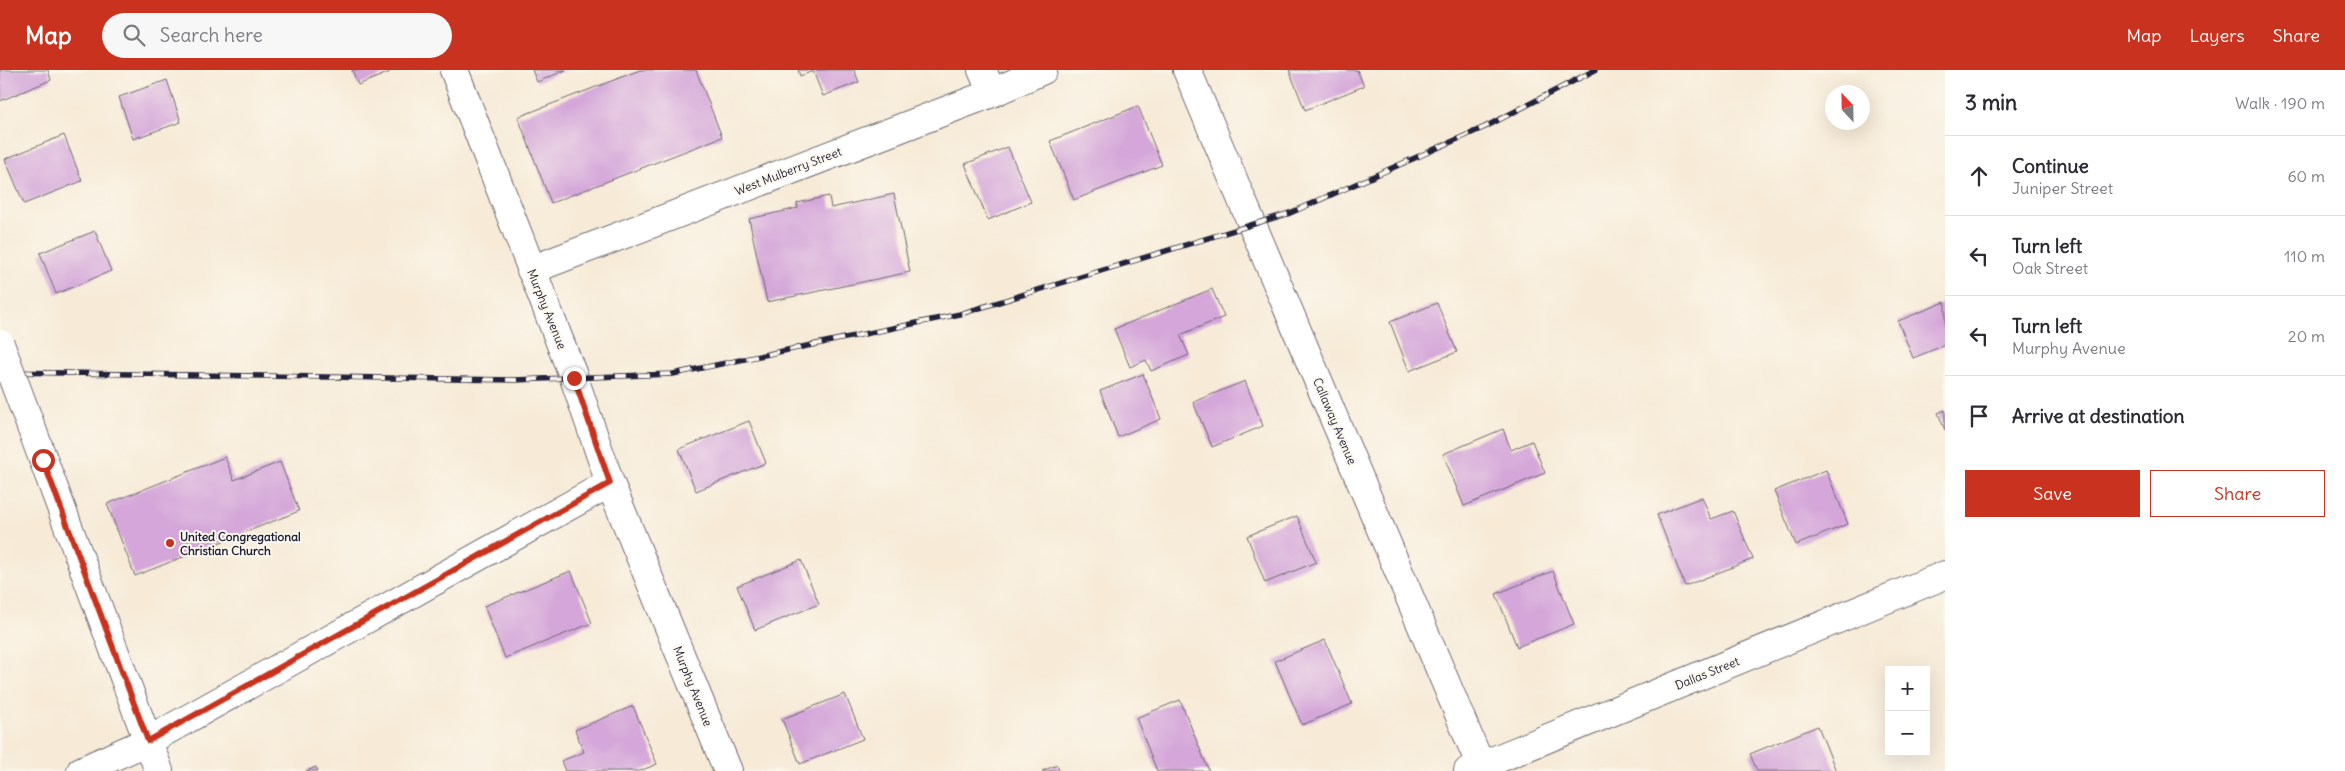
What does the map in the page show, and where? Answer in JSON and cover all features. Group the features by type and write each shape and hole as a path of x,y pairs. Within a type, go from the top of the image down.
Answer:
{"street":[{"name":"Murphy Avenue","path":"454,70 574,378 610,483 728,771"},
{"name":"West Mulberry Street","path":"531,270 987,82 1044,70"},
{"name":"Callaway Avenue","path":"1187,70 1477,769"},
{"path":"0,344 159,771"},
{"path":"82,771 148,741 610,483"},
{"name":"Dallas Street","path":"1477,769 1945,576"}],"building":[{"path":"0,70 48,70 51,80 0,101"},
{"path":"352,70 389,70 390,72 358,85"},
{"path":"532,70 566,70 537,82"},
{"path":"640,70 696,70 722,137 551,203 518,117"},
{"path":"798,70 854,70 859,82 823,96 813,71 800,76"},
{"path":"1289,70 1357,70 1364,86 1305,110"},
{"path":"167,80 181,122 133,139 119,97"},
{"path":"1138,106 1162,165 1074,200 1050,141"},
{"path":"64,135 82,181 24,204 5,159"},
{"path":"1008,147 1031,202 988,220 965,164"},
{"path":"894,194 910,272 767,302 749,219 798,208 797,203 829,196 831,208"},
{"path":"95,231 111,271 56,294 40,253"},
{"path":"1212,289 1224,317 1180,335 1189,355 1151,371 1146,360 1130,367 1114,329"},
{"path":"1945,302 1945,345 1913,358 1898,321"},
{"path":"1437,303 1457,352 1409,371 1390,322"},
{"path":"1143,374 1161,419 1118,437 1100,391"},
{"path":"1245,381 1263,426 1212,447 1193,402"},
{"path":"1945,410 1945,430 1938,413"},
{"path":"749,421 766,463 696,491 679,449"},
{"path":"1503,429 1511,450 1532,441 1545,473 1464,506 1443,454"},
{"name":"United Congregational Christian Church","path":"225,457 234,480 280,462 299,511 135,576 107,504"},
{"path":"1826,470 1848,524 1796,545 1774,491"},
{"path":"1702,497 1711,519 1733,511 1753,559 1685,586 1657,515"},
{"path":"1297,516 1316,562 1265,583 1247,536"},
{"path":"801,560 819,604 755,630 737,586"},
{"path":"571,571 592,623 505,658 484,606"},
{"path":"1553,571 1574,624 1517,647 1496,594"},
{"path":"1325,640 1352,704 1302,725 1275,661"},
{"path":"845,694 863,739 800,764 782,719"},
{"path":"1180,700 1209,771 1157,771 1136,718"},
{"path":"633,706 657,764 640,771 565,771 561,761 584,752 575,730"},
{"path":"1818,726 1836,771 1757,771 1750,754"},
{"path":"1057,765 1059,771 1042,771"},
{"path":"316,767 318,771 306,771"}],"railway":[{"path":"0,372 514,380 673,374 960,314 1290,213 1485,127 1595,70"}],"place":[{"name":"United Congregational Christian Church","path":"170,543"}],"route":[{"path":"43,460 148,741 610,483 574,378"}]}
